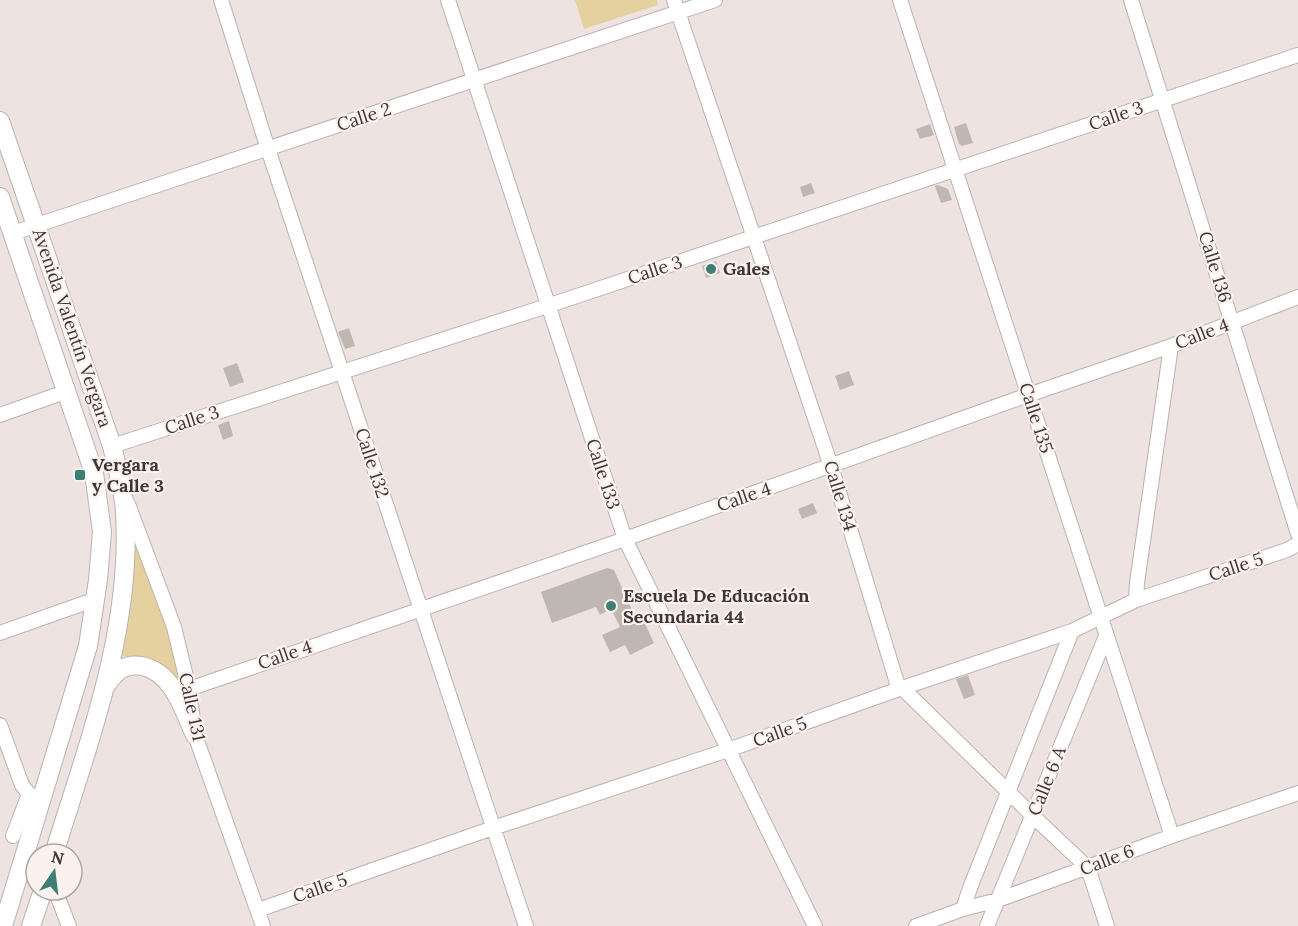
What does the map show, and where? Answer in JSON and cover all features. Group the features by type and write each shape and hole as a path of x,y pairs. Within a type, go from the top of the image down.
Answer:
{"main road":[{"name":"Avenida Valentín Vergara","path":"0,121 112,446 125,512 124,582 113,654 58,842"},
{"name":"Avenida Valentín Vergara","path":"0,198 88,457 97,488 102,532 96,599 88,646 82,669 35,797 14,838 3,926"},
{"path":"106,684 118,670 127,666 153,669 170,684 195,735"},
{"path":"31,926 39,902"}],"street":[{"name":"Calle 132","path":"221,0 525,926"},
{"name":"Calle 133","path":"448,0 625,539 815,926"},
{"name":"Calle 2","path":"13,233 475,80 676,6 715,0"},
{"name":"Calle 135","path":"900,0 1172,836"},
{"name":"Calle 136","path":"1131,0 1298,534"},
{"name":"Calle 134","path":"676,6 831,466 897,683 1088,868 1107,926"},
{"name":"Calle 3","path":"112,446 342,370 547,306 1298,55"},
{"path":"0,198 24,190"},
{"name":"Calle 4","path":"189,689 625,539 1028,394 1171,346 1298,297"},
{"path":"1136,600 1171,346"},
{"path":"0,415 65,392"},
{"name":"Calle 131","path":"122,489 169,610 189,689 195,735 263,926"},
{"name":"Calle 5","path":"258,910 1072,631 1136,600 1287,550 1298,544"},
{"path":"0,633 96,599"},
{"name":"Calle 6 A","path":"963,909 1072,631"},
{"name":"Calle 6 A","path":"987,926 1106,636"},
{"path":"0,725 22,785 35,797"},
{"name":"Calle 6","path":"916,926 963,909 998,900 1172,836 1298,793"},
{"path":"60,902 69,926"}],"shaded area":[{"path":"575,0 657,0 658,5 584,29"},
{"path":"132,532 169,626 185,699 141,657 121,656"}],"building":[{"path":"966,123 973,143 962,146 959,144 954,127"},
{"path":"930,124 934,135 920,139 916,129"},
{"path":"811,183 815,193 803,197 800,187"},
{"path":"935,186 948,189 952,200 941,203"},
{"name":"Gales","path":"716,261 720,273 706,278 702,266"},
{"path":"349,328 355,346 345,349 338,332"},
{"path":"237,363 244,382 230,387 223,368"},
{"path":"849,371 854,385 840,390 835,376"},
{"path":"229,421 233,436 223,440 218,425"},
{"path":"813,503 817,513 802,519 798,509"},
{"path":"607,568 614,570 636,619 641,615 654,643 630,655 625,645 610,652 602,635 620,627 611,609 600,615 596,607 552,623 541,592"},
{"path":"968,675 975,695 964,699 956,679"}],"place":[{"name":"Gales","path":"711,269"},
{"name":"Vergara y Calle 3","path":"80,475"},
{"name":"Escuela De Educación Secundaria 44","path":"611,606"}]}
